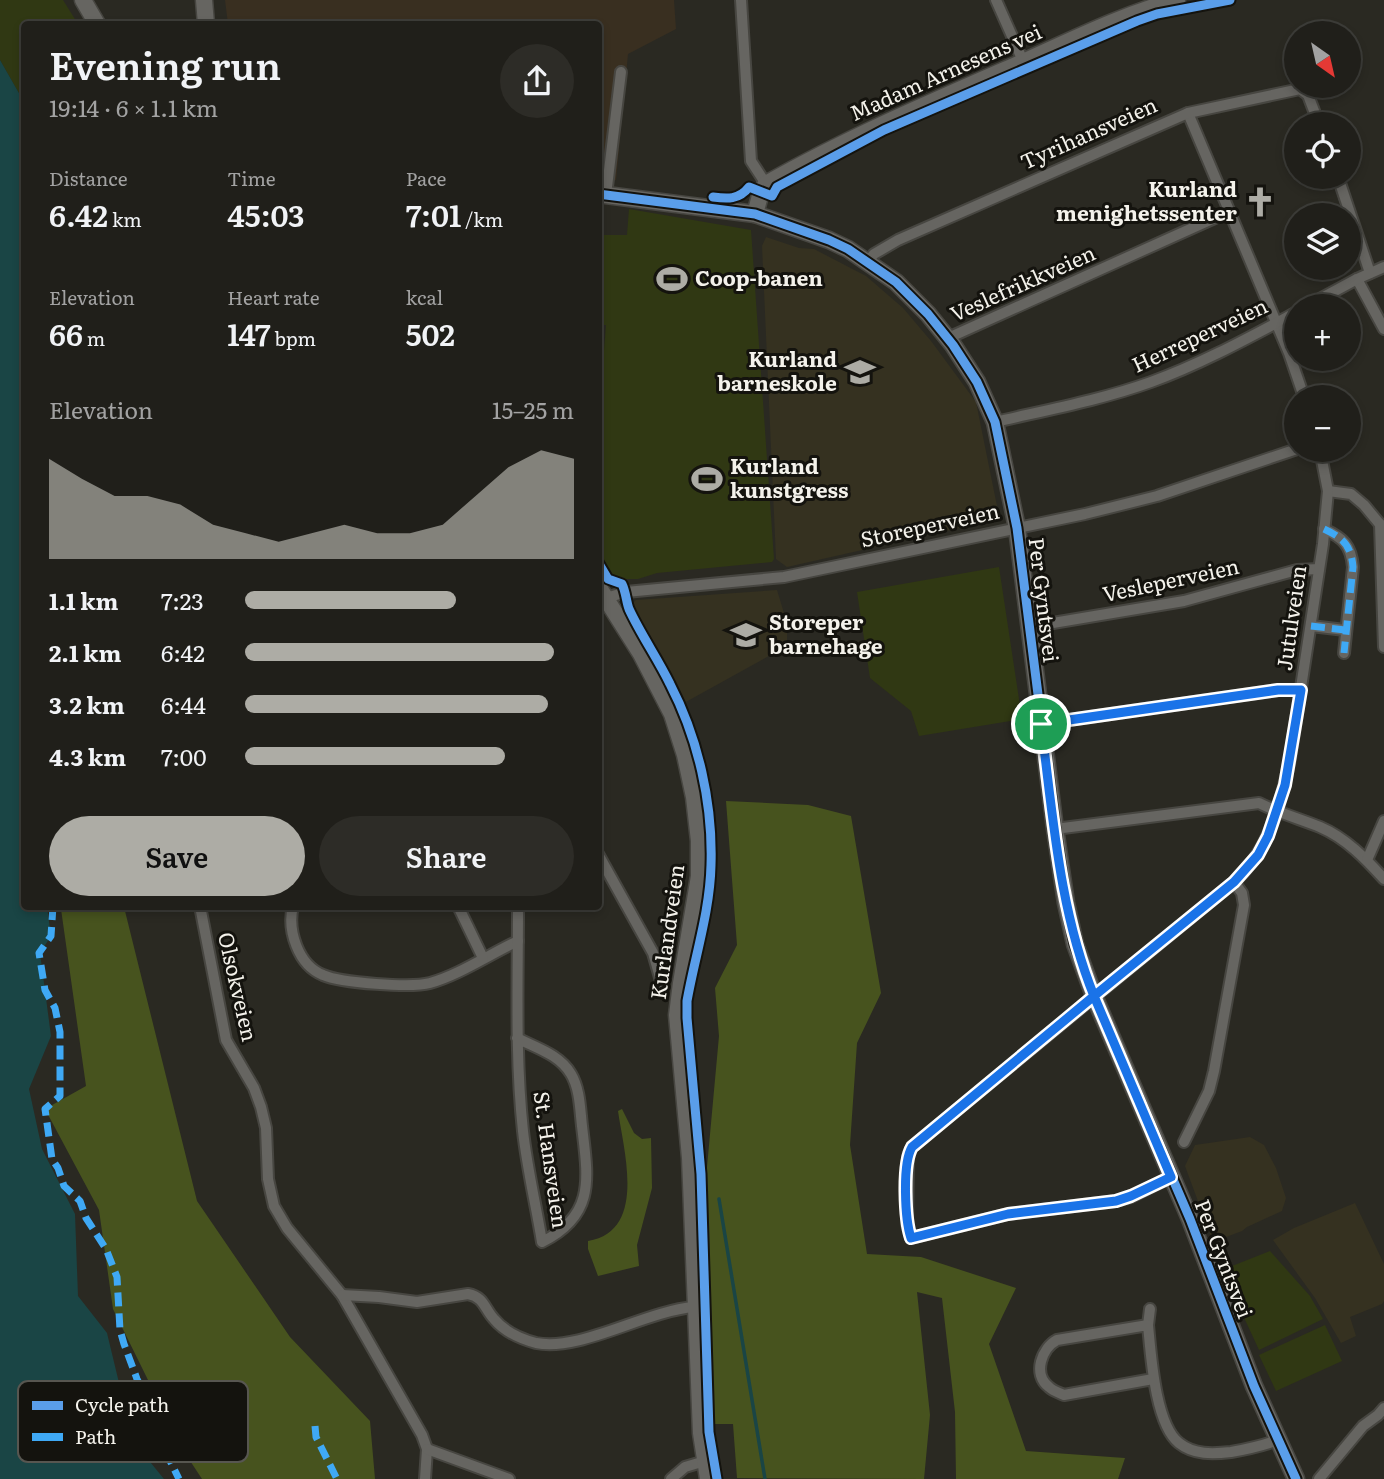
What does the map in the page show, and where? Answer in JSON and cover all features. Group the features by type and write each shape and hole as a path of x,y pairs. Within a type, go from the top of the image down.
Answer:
{"street":[{"path":"83,0 95,21"},
{"path":"204,0 206,21"},
{"path":"741,0 751,161 766,184 755,214"},
{"path":"996,0 1023,61"},
{"name":"Madam Arnesens vei","path":"766,184 878,125 1023,61 1134,6 1177,0"},
{"path":"602,194 621,72"},
{"name":"Tyrihansveien","path":"868,261 883,247 1188,113 1300,89 1308,95 1314,112"},
{"path":"1188,113 1299,385"},
{"path":"1342,189 1370,272"},
{"name":"Per Gyntsvei","path":"602,194 755,214 829,240 868,261 911,296 948,338 977,382 995,422 1017,528 1055,829 1075,944 1094,996 1296,1479"},
{"name":"Veslefrikkveien","path":"948,338 1228,212"},
{"path":"1361,277 1384,267"},
{"path":"1329,294 1355,280"},
{"path":"1358,280 1384,329"},
{"name":"Herreperveien","path":"995,422 1077,404 1149,383 1174,374 1284,319"},
{"name":"Storeperveien","path":"602,592 784,577 1157,496 1284,453"},
{"name":"Jutulveien","path":"1171,1177 1116,1201 1008,1214 911,1238 907,1224 907,1168 912,1147 1234,882 1258,855 1285,785 1290,759 1324,529 1328,491 1322,462"},
{"path":"1328,491 1351,494 1382,527 1384,647"},
{"path":"1324,529 1349,545 1352,554 1344,653"},
{"name":"Vesleperveien","path":"1030,627 1184,601 1297,570 1319,569"},
{"name":"Kurlandveien","path":"602,592 657,682 685,755 694,797 699,841 699,876 677,1015 691,1170 694,1307 701,1433 708,1479"},
{"path":"1311,626 1345,630"},
{"path":"1041,724 1278,690 1301,690"},
{"path":"1055,829 1259,803 1275,812 1331,833 1367,860 1384,879"},
{"path":"1367,860 1384,821"},
{"path":"602,861 653,953 663,988"},
{"path":"1184,1142 1209,1091 1214,1071 1244,905 1242,893 1234,882"},
{"name":"Olsokveien","path":"201,910 226,1040 254,1088 261,1107 266,1128 268,1179 275,1206 287,1228 342,1295 422,1435 427,1449 425,1479"},
{"path":"292,910 290,928 300,952 313,970 329,978 412,986 440,979 518,941"},
{"path":"460,910 482,958"},
{"name":"St. Hansveien","path":"517,1038 553,1056 563,1065 576,1084 580,1112 586,1164 584,1194 575,1218 569,1225 542,1242 523,1133 517,1038 518,910"},
{"path":"342,1295 417,1302 474,1295 481,1299 502,1327 524,1339 548,1345 572,1342 670,1310 694,1307"},
{"path":"1150,1309 1148,1325 1153,1380 1172,1436 1186,1448 1218,1454 1260,1447 1278,1440"},
{"path":"1148,1325 1058,1340 1047,1348 1040,1362 1042,1378 1049,1388 1065,1395 1153,1380"},
{"path":"1319,1479 1363,1426 1382,1414"},
{"path":"427,1449 509,1479"},
{"path":"671,1479 685,1466 705,1461"}],"shaded area":[{"path":"225,0 674,0 676,29 628,54 616,180 602,178 602,21 228,21"},
{"name":"Kurland barneskole","path":"766,237 799,248 814,249 866,276 903,308 931,341 976,402 997,506 986,522 787,567 776,559 762,246"},
{"path":"777,590 787,623 787,646 684,703 636,616 633,603 636,600"},
{"path":"1250,1137 1264,1145 1276,1168 1286,1198 1282,1211 1213,1242 1185,1166 1195,1145"},
{"path":"1355,1203 1384,1264 1384,1301 1350,1317 1356,1336 1341,1343 1315,1298 1273,1240 1294,1228"}],"green space":[{"path":"0,0 63,0 76,21 21,21 21,97 0,60"},
{"path":"629,209 751,230 774,559 772,562 657,573 638,579 614,579 602,558 602,375 606,325 602,325 602,235 627,235"},
{"path":"999,567 1022,719 919,736 911,711 870,678 857,592"},
{"path":"726,801 808,805 851,816 881,993 857,1043 850,1145 867,1254 921,1257 1016,1288 989,1344 1026,1451 1125,1458 1118,1479 956,1479 955,1412 942,1298 917,1292 930,1415 924,1479 737,1478 733,1424 713,1424 706,1178 719,1036 715,988 737,945"},
{"path":"61,910 125,910 197,1201 290,1337 370,1421 375,1479 202,1479 191,1462 248,1462 248,1381 148,1381 113,1309 99,1210 45,1109 86,1086"},
{"path":"622,1109 634,1133 642,1139 651,1138 652,1188 637,1245 639,1266 598,1276 588,1249 588,1241 606,1234 618,1222 625,1206 627,1168 618,1111"},
{"path":"1270,1251 1310,1296 1323,1319 1259,1350 1222,1270"},
{"path":"1325,1325 1342,1361 1276,1391 1259,1355"}],"water":[{"path":"0,60 21,97 21,910 47,910 51,936 40,953 51,1036 29,1089 42,1149 75,1214 78,1296 107,1333 119,1381 18,1381 18,1462 150,1462 164,1479 0,1479"}],"waterway":[{"path":"719,1199 765,1479"}],"marked path":[{"path":"1324,529 1345,543 1352,559 1344,653"},
{"path":"1311,626 1345,630"},
{"path":"53,910 51,936 39,953 45,990 55,1008 60,1032 60,1096 45,1109 52,1159 64,1186 80,1201 86,1218 106,1249 117,1277 120,1330 138,1381"},
{"path":"315,1426 316,1437 337,1479"},
{"path":"171,1462 179,1479"}],"cycle path":[{"path":"713,197 737,196 749,187 772,196 777,187 884,130 1137,21 1157,14 1230,0"},
{"path":"602,195 755,214 848,249 896,282 928,314 953,345 977,382 995,422 1017,528 1055,829 1075,944 1094,996 1190,1219 1254,1386 1296,1479"},
{"path":"602,569 608,579 622,584 629,609 680,705 702,772 709,818 710,882 687,1001 687,1018 701,1174 709,1432 717,1479"}],"place":[{"name":"Kurland menighetssenter","path":"1260,202"},
{"name":"Coop-banen","path":"672,279"},
{"name":"Kurland barneskole","path":"860,372"},
{"name":"Kurland kunstgress","path":"707,479"},
{"name":"Storeper barnehage","path":"746,635"}],"route":[{"path":"1041,724 1066,902 1075,944 1094,996 912,1147 907,1168 907,1224 911,1238 1008,1214 1116,1201 1171,1177 1094,996 1234,882 1258,855 1268,836 1285,785 1301,690 1278,690 1041,724"}]}
